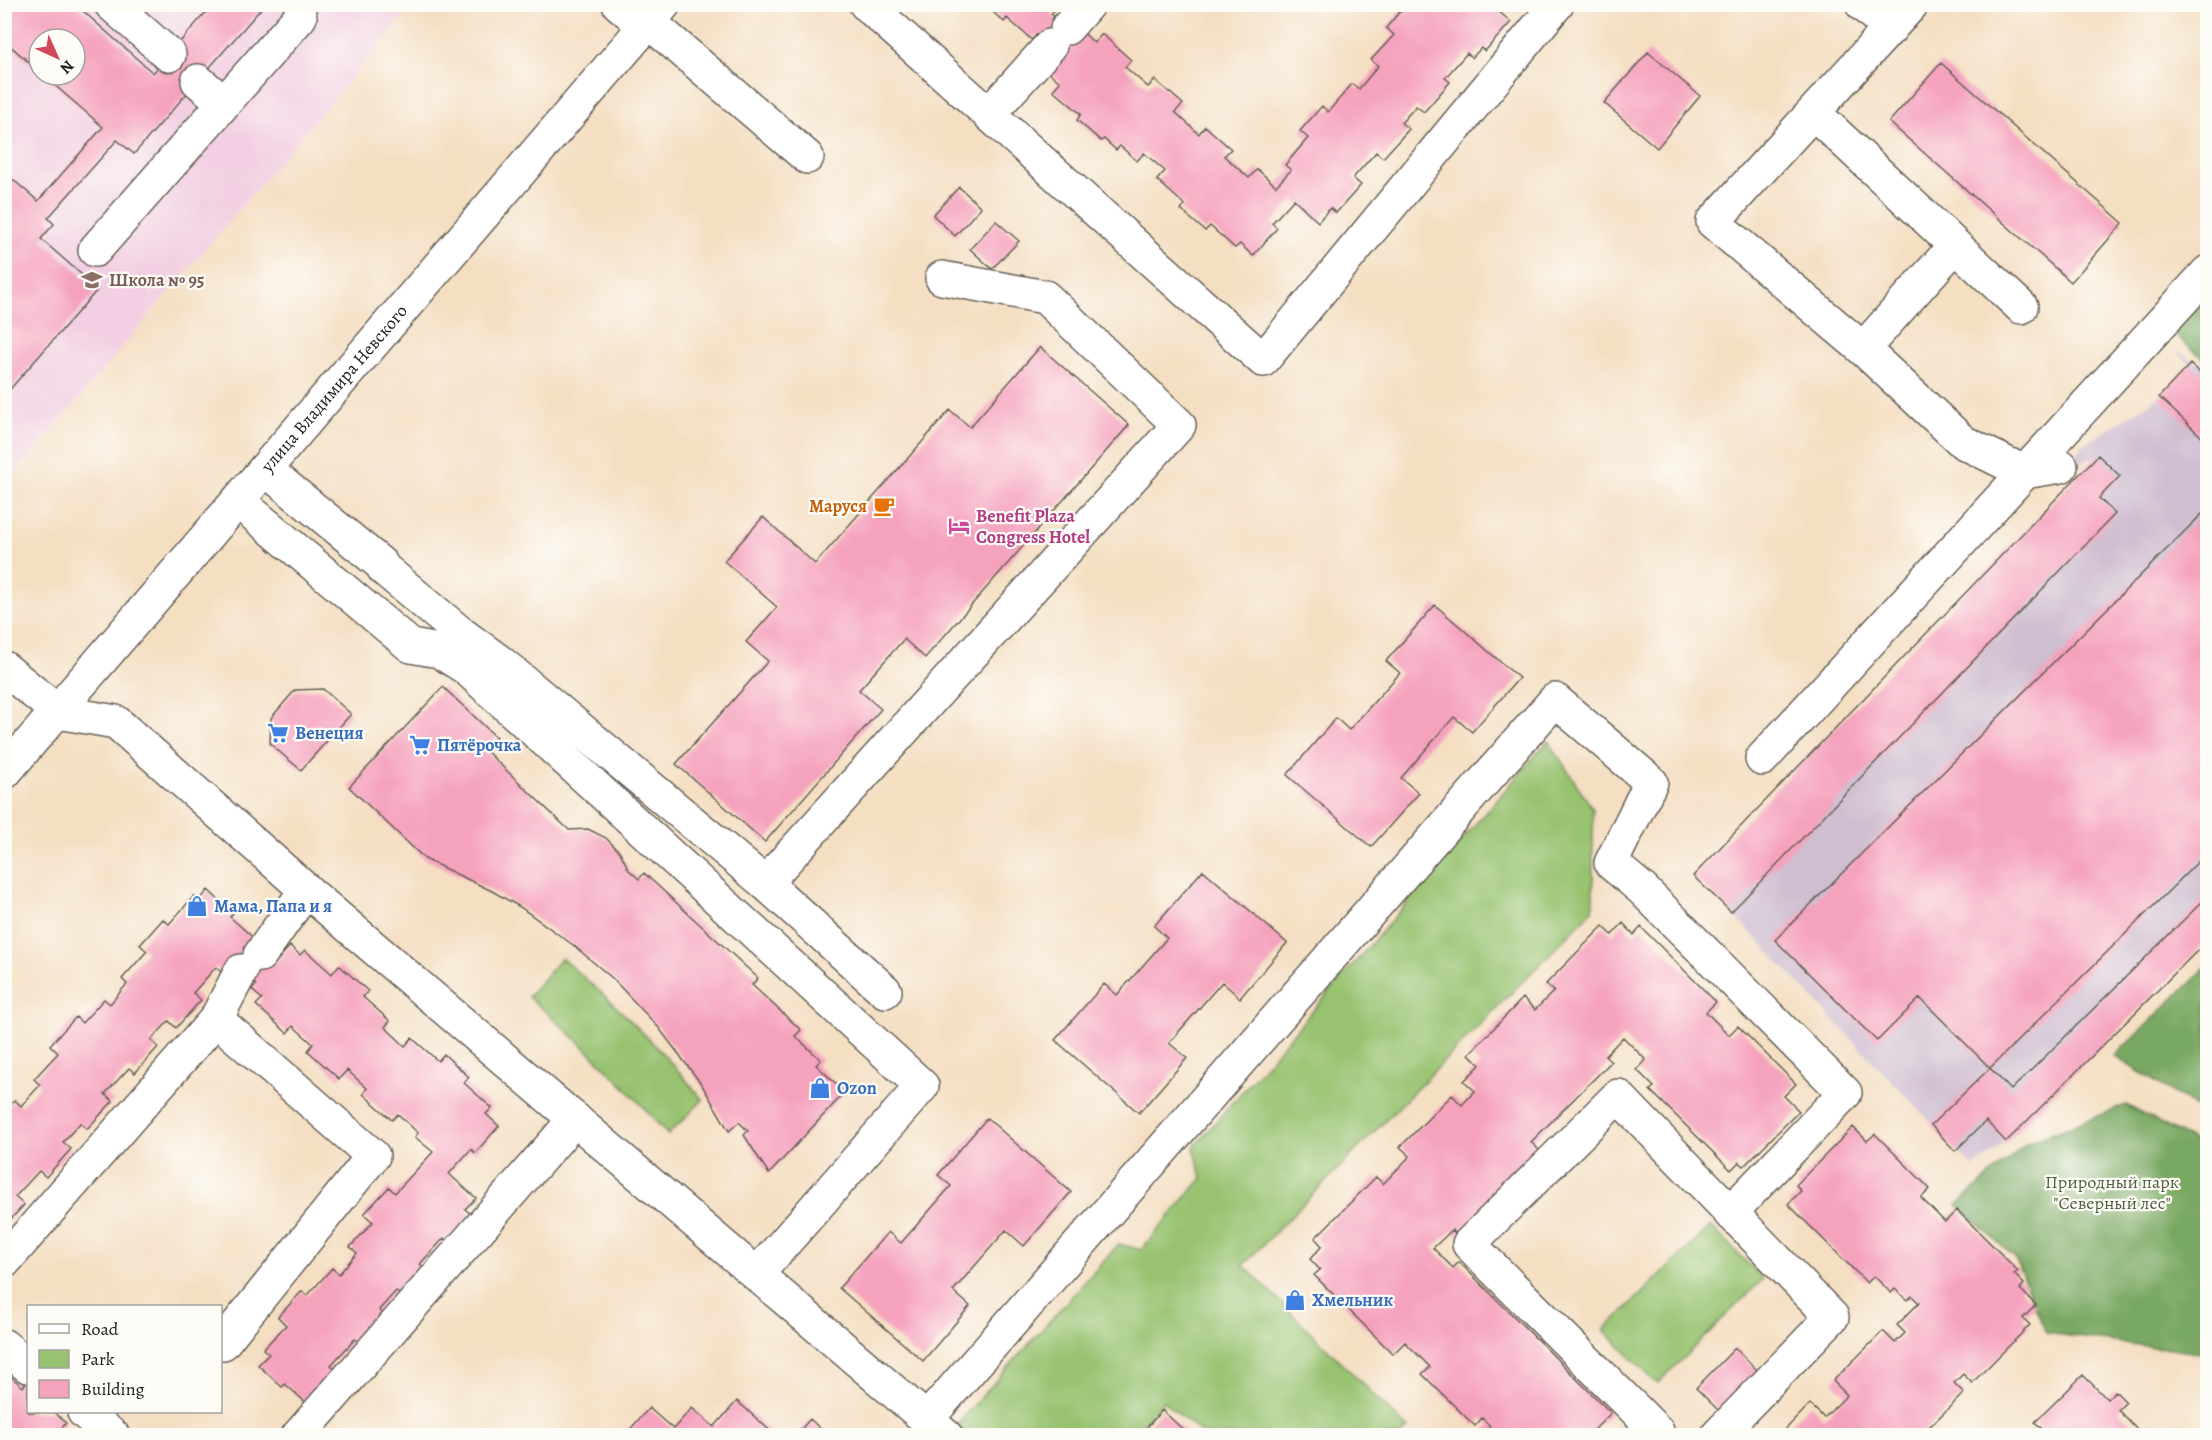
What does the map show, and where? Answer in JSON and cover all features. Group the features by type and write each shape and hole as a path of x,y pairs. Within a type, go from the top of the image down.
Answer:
{"street":[{"path":"111,4 169,55"},
{"path":"619,4 653,18 807,157"},
{"path":"866,4 1263,360 1557,4"},
{"path":"1862,4 1890,29"},
{"path":"1912,4 1713,222 1863,349 1963,442 2024,472 2061,466"},
{"path":"95,250 224,104 299,9"},
{"name":"улица Владимира Невского","path":"4,773 653,18"},
{"path":"988,114 1068,26"},
{"path":"198,81 224,104"},
{"path":"1814,113 2021,307"},
{"path":"1863,349 1954,246"},
{"path":"1762,759 2208,272"},
{"path":"765,883 1179,425 1046,297 942,278"},
{"path":"266,469 459,632 500,662 765,883 885,991"},
{"path":"238,501 411,646 439,651 466,668 922,1086 757,1274"},
{"path":"4,668 58,712 116,722 306,890 937,1427 1555,700 1651,782 1611,862 1642,889 1845,1093 1730,1213"},
{"path":"4,1262 216,1019 250,963 306,890"},
{"path":"216,1019 373,1156 223,1343"},
{"path":"1652,1436 1657,1431 1469,1244 1618,1096 1832,1317 1717,1436"},
{"path":"298,1436 575,1119"},
{"path":"4,1346 27,1365"},
{"path":"85,1413 113,1436"}],"shaded area":[{"name":"Школа № 95","path":"5,5 413,5 5,485"},
{"path":"2175,350 2207,367 2207,940 2006,1142 1974,1168 1731,912 1693,876 2097,456 2065,468 2082,446 2159,397 2190,364"}],"green space":[{"path":"2207,287 2207,361 2168,330"},
{"path":"1548,741 1593,809 1593,910 1243,1265 1408,1429 1399,1436 1204,1435 1163,1401 1134,1435 1108,1435 1101,1432 1098,1436 951,1436 948,1434 1119,1244 1141,1250 1202,1178 1194,1147"},
{"path":"561,958 635,1025 703,1100 668,1135 601,1063 528,997"},
{"path":"2207,967 2207,1114 2114,1056"},
{"name":"Природный парк \"Северный лес\"","path":"2126,1105 2207,1148 2207,1354 2046,1333 2015,1258 1957,1205 2027,1143"},
{"path":"1711,1226 1763,1279 1657,1384 1604,1330"}],"building":[{"path":"4,4 75,4 153,73 213,4 265,4 134,154 117,140 48,218 54,224 41,239 98,289 4,396 4,172 38,201 103,127 57,87 87,87 87,27 27,27 27,61 8,44 4,47"},
{"path":"984,4 1060,4 1051,14 1078,38 1083,32 1094,43 1102,34 1131,60 1125,67 1148,87 1155,80 1183,104 1175,112 1199,134 1205,126 1231,149 1224,156 1249,178 1257,169 1276,186 1291,170 1285,165 1308,138 1300,131 1322,106 1328,112 1352,84 1359,89 1378,66 1371,60 1394,35 1386,28 1406,4 1414,4 1417,7 1418,4 1490,4 1511,22 1485,51 1481,48 1472,58 1467,53 1445,78 1450,82 1424,112 1416,106 1401,123 1409,129 1383,158 1376,152 1353,178 1361,185 1336,213 1330,208 1318,222 1294,199 1272,223 1277,228 1253,256 1240,244 1235,248 1210,226 1205,231 1181,210 1185,205 1157,180 1165,171 1144,153 1137,161 1120,146 1116,150 1104,139 1101,141 1077,120 1081,114 1053,90 1060,82 1047,71 1060,55 1037,34 1032,40 1007,18 1004,22"},
{"path":"1648,52 1700,96 1657,148 1604,103"},
{"path":"1941,63 2123,223 2071,282 1889,122"},
{"path":"959,187 981,207 955,236 933,215"},
{"path":"996,221 1019,241 992,269 970,249"},
{"path":"1040,347 1129,425 925,658 904,639 859,690 881,709 765,842 676,764 768,661 746,642 777,607 724,561 763,517 815,564 950,410 970,427"},
{"path":"2190,364 2208,380 2208,437 2205,440 2159,397"},
{"path":"2098,455 2120,476 2099,498 2115,514 1731,912 1693,876"},
{"path":"2208,508 2208,852 1990,1068 1920,998 1877,1041 1775,940"},
{"path":"1435,605 1519,678 1472,732 1454,717 1401,778 1419,793 1371,847 1287,775 1336,718 1349,730 1400,673 1386,661"},
{"path":"443,687 496,737 484,749 569,830 588,829 606,838 620,852 629,870 639,879 644,873 758,978 752,985 801,1030 795,1036 821,1060 816,1065 845,1092 769,1174 744,1135 748,1131 739,1122 729,1131 702,1085 659,1028 612,978 573,945 520,907 425,859 349,787"},
{"path":"323,689 351,714 301,770 270,744 271,718 295,690"},
{"path":"1203,870 1287,943 1240,998 1222,982 1169,1043 1187,1058 1139,1113 1055,1040 1104,984 1117,995 1167,938 1154,926"},
{"path":"208,890 233,913 230,917 258,942 272,966 290,946 300,955 305,950 332,974 339,965 368,991 363,997 390,1021 385,1027 405,1046 412,1038 438,1061 444,1054 469,1077 464,1083 492,1108 486,1114 499,1126 475,1153 471,1149 449,1174 476,1198 465,1209 473,1216 449,1243 444,1238 420,1264 427,1271 403,1298 396,1291 379,1310 387,1317 361,1344 355,1339 331,1365 337,1371 312,1408 285,1384 282,1387 258,1365 269,1354 263,1349 286,1325 278,1317 302,1291 307,1296 332,1268 339,1274 357,1253 350,1247 373,1222 364,1214 389,1187 395,1193 433,1152 415,1137 418,1133 398,1114 392,1120 363,1094 367,1088 347,1070 339,1079 308,1051 313,1044 293,1026 287,1033 256,1005 262,999 252,990 256,985 230,962 221,972 216,967 193,993 201,1000 176,1028 169,1021 151,1040 158,1047 135,1073 129,1068 105,1094 113,1101 87,1129 80,1123 63,1142 71,1149 46,1177 39,1171 15,1197 24,1205 4,1226 4,1111 15,1100 21,1106 40,1085 34,1079 58,1053 50,1045 76,1017 82,1023 104,999 110,1004 127,984 122,979 147,951 140,945 163,919 169,924 194,896 199,901"},
{"path":"2208,896 2208,940 2006,1142 1986,1121 1955,1151 1931,1125 1990,1068 2011,1090"},
{"path":"1623,923 1634,935 1641,927 1716,1002 1706,1012 1729,1035 1738,1026 1796,1084 1784,1096 1799,1111 1744,1166 1739,1162 1731,1170 1650,1090 1654,1087 1637,1070 1646,1060 1623,1037 1605,1056 1611,1062 1531,1142 1542,1153 1458,1236 1452,1230 1433,1248 1453,1268 1459,1262 1611,1413 1588,1436 1480,1436 1490,1426 1482,1418 1475,1426 1422,1374 1430,1367 1405,1342 1393,1354 1314,1275 1320,1270 1310,1259 1322,1246 1315,1238 1376,1177 1383,1184 1410,1156 1400,1147 1452,1095 1462,1105 1475,1091 1464,1081 1480,1065 1469,1054 1523,998 1535,1010 1554,991 1546,984 1603,926 1612,935"},
{"path":"987,1118 1071,1192 1024,1246 1006,1230 953,1291 970,1306 923,1361 839,1288 888,1232 901,1243 951,1186 938,1175"},
{"path":"1853,1127 1867,1141 1875,1134 1930,1189 1921,1198 1945,1222 1957,1210 2018,1271 2014,1274 2024,1284 2020,1289 2036,1305 2023,1318 2030,1325 1972,1383 1963,1374 1954,1383 1964,1393 1920,1436 1779,1436 1810,1404 1824,1418 1847,1395 1833,1381 1883,1331 1895,1343 1905,1333 1897,1325 1919,1303 1912,1296 1907,1300 1895,1289 1891,1293 1874,1276 1867,1283 1788,1204 1801,1191 1796,1185"},
{"path":"1735,1348 1762,1375 1723,1415 1696,1388"},
{"path":"4,1371 23,1387 27,1381 27,1413 55,1413 66,1423 60,1430 66,1436 4,1436"},
{"path":"2083,1375 2107,1399 2115,1391 2126,1402 2118,1410 2143,1436 2049,1436 2035,1422"},
{"path":"737,1401 776,1436 624,1436 649,1408 673,1429 692,1408 714,1427"},
{"path":"1162,1410 1190,1436 1139,1436"},
{"path":"810,1419 828,1436 795,1436"}],"place":[{"name":"Школа № 95","path":"92,280"},
{"name":"Маруся","path":"884,506"},
{"name":"Benefit Plaza Congress Hotel","path":"959,526"},
{"name":"Венеция","path":"278,733"},
{"name":"Пятёрочка","path":"420,745"},
{"name":"Мама, Папа и я","path":"197,906"},
{"name":"Ozon","path":"820,1088"},
{"name":"Хмельник","path":"1295,1300"}]}
